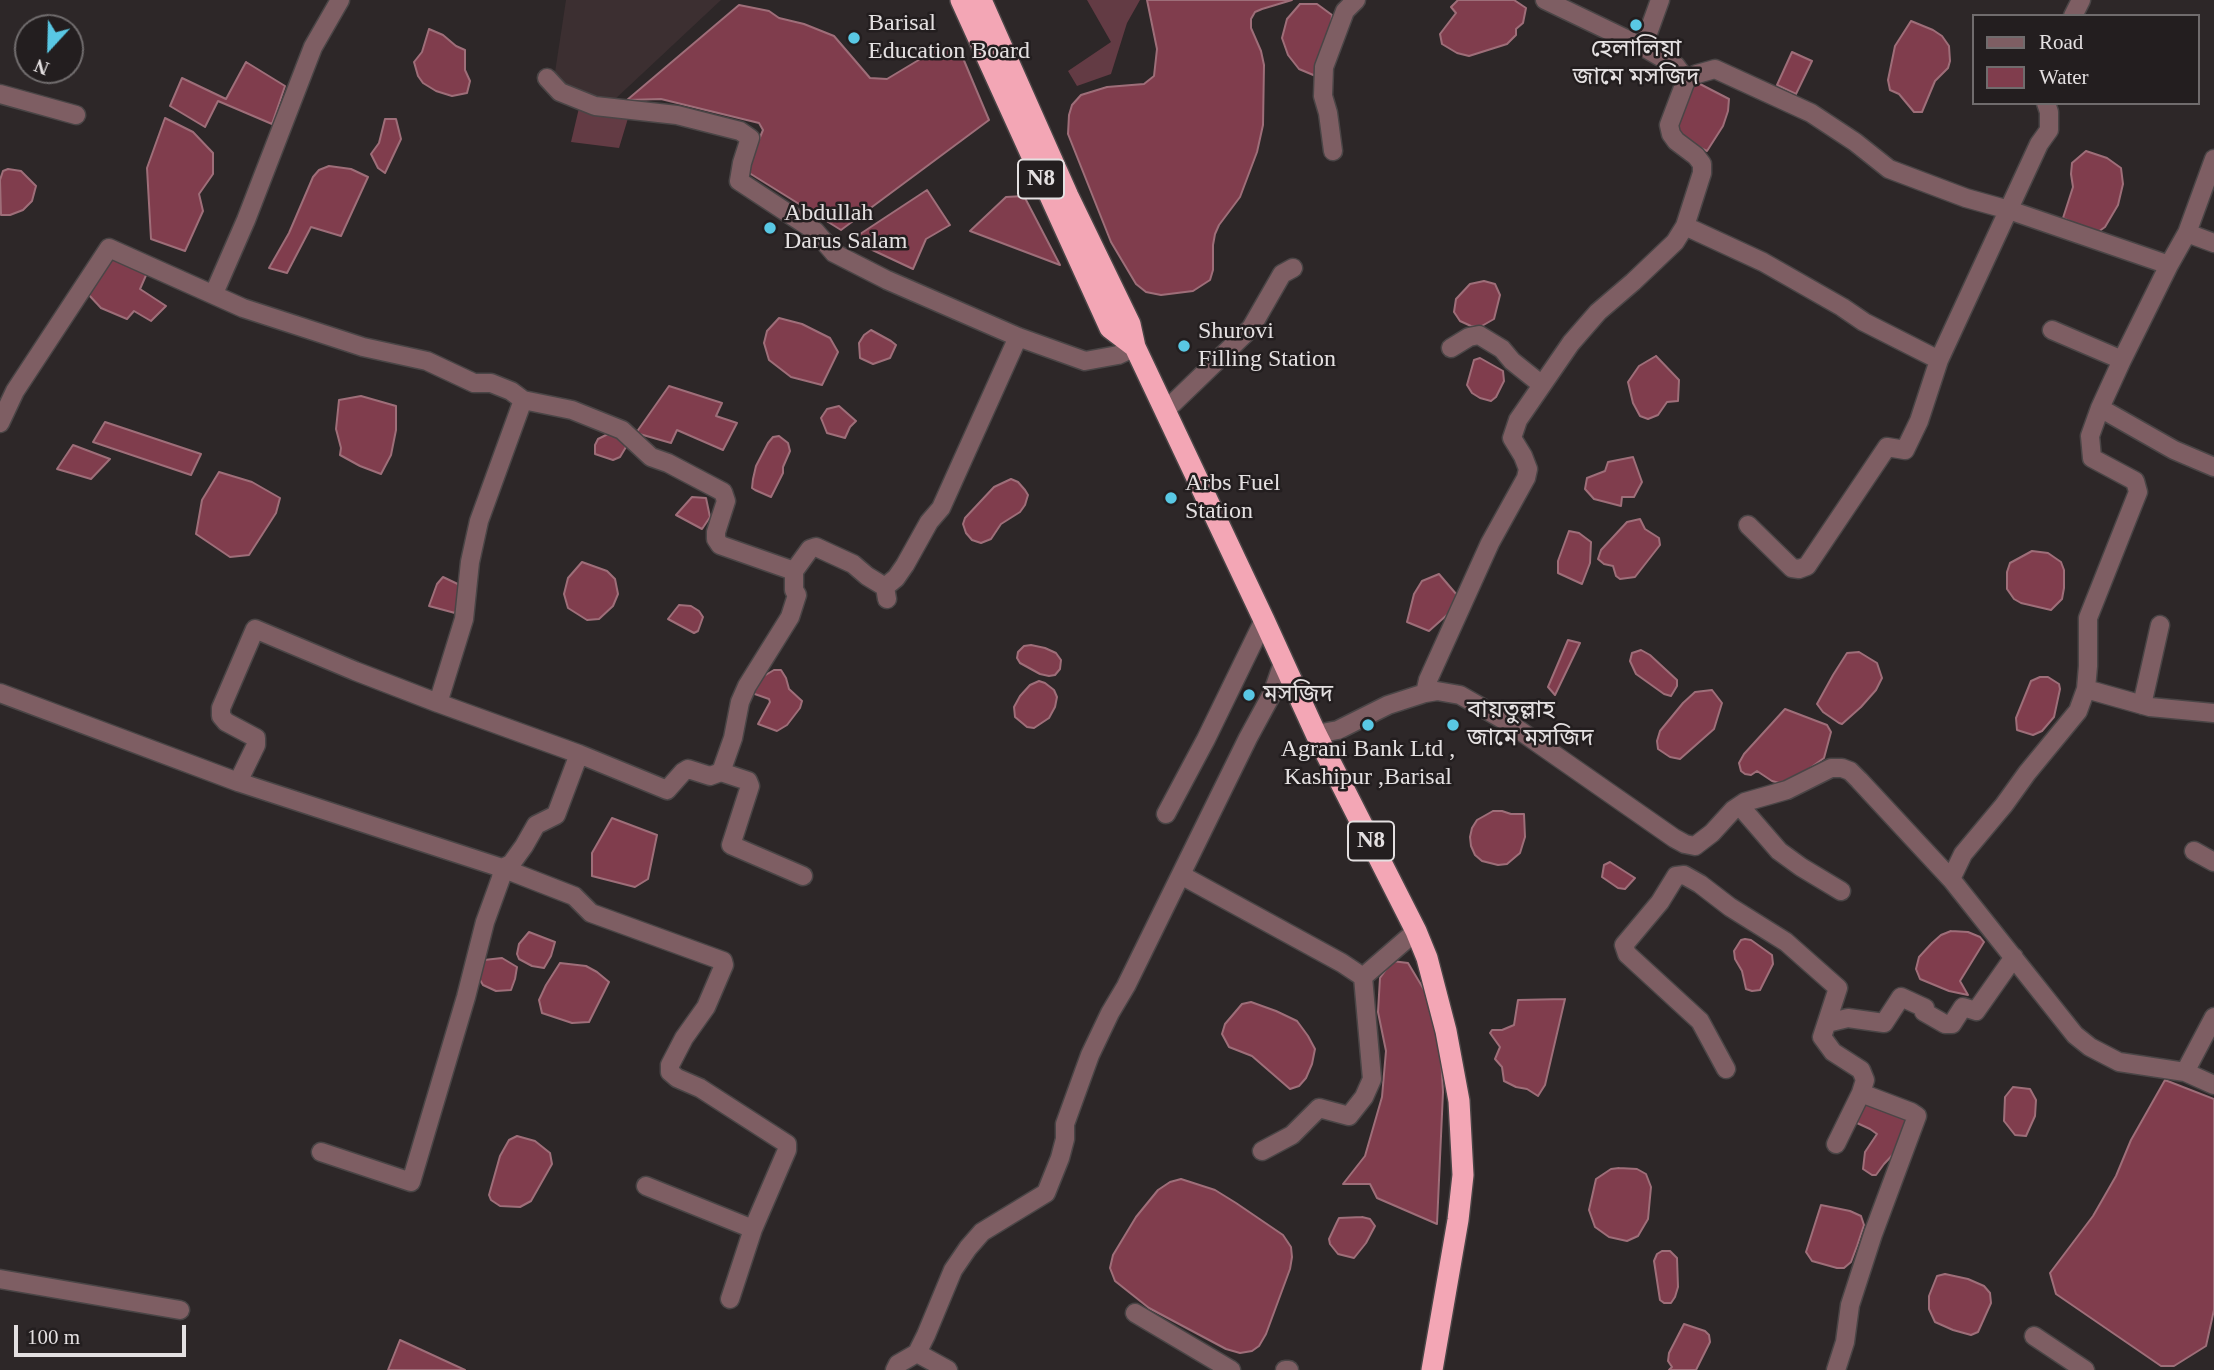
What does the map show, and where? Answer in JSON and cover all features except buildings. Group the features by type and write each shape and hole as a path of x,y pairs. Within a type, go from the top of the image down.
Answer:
{"highway":[{"name":"N8","path":"961,0 1110,328 1135,347"},
{"name":"N8","path":"981,0 1068,196 1130,324 1135,347 1409,937 1427,958 1459,1101 1462,1175 1458,1220 1432,1370"}],"street":[{"path":"215,291 247,220 313,47 340,0"},
{"path":"1333,151 1323,96 1324,68 1345,11 1356,0"},
{"path":"1545,0 1643,47 1676,66 1686,80"},
{"path":"1643,47 1660,0"},
{"path":"1425,693 1490,543 1526,478 1528,469 1512,438 1518,420 1571,343 1598,312 1675,242 1685,226 1702,173 1702,164 1696,156 1671,134 1670,125 1686,80 1715,69 1811,113 1855,142 1889,169 1966,198 2169,265"},
{"path":"547,78 560,92 595,106 677,115 740,131 750,138 741,163 739,180 815,231 834,253 887,280 1018,337 1085,361 1118,355 1135,347"},
{"path":"0,94 76,115"},
{"path":"1748,525 1792,568 1807,566 1887,447 1905,450 1919,421 1939,360 2039,144 2049,130 2047,105"},
{"path":"1951,879 1963,855 2078,711 2086,689 2088,618 2138,492 2135,481 2092,458 2090,436 2122,360 2187,233 2214,159"},
{"path":"1685,226 1763,262 1864,322 1939,360"},
{"path":"2187,233 2214,243"},
{"path":"0,423 15,391 109,248 243,308 363,347 427,361 474,383 491,383 511,391 523,400 572,410 622,430 650,457 668,463 723,492 726,501 716,532 720,545 794,571"},
{"path":"1166,410 1251,328 1283,274 1293,268"},
{"path":"2052,330 2122,360"},
{"path":"1451,348 1469,337 1479,335 1502,349 1542,385"},
{"path":"721,772 733,738 740,702 790,617 797,594 794,590 794,571 805,554 816,547 853,564 886,593 929,522 941,508 1018,337"},
{"path":"438,702 464,619 470,562 479,521 523,400"},
{"path":"2100,408 2174,450 2214,467"},
{"path":"1166,814 1264,620"},
{"path":"2141,705 2160,625"},
{"path":"238,782 256,745 256,738 226,722 221,716 221,708 255,629 355,671 579,754 667,790 688,769 710,776 721,772 748,781 750,786 731,845 803,876"},
{"path":"895,1370 898,1364 917,1353 953,1270 968,1248 982,1232 1046,1193 1060,1158 1065,1139 1065,1124 1090,1055 1273,692 1283,663"},
{"path":"2086,689 2141,705 2214,713"},
{"path":"1316,734 1338,730 1388,705 1425,693 1449,692 1472,701 1539,743 1674,838 1695,846"},
{"path":"0,693 238,782 502,868 573,896 591,913 723,961 724,965 706,1007 684,1038 670,1065 670,1072 787,1144 787,1150 753,1230 730,1299"},
{"path":"502,868 511,864 536,825 556,815 579,754"},
{"path":"1684,875 1695,846 1745,802 1787,790 1831,768 1850,771 1951,879 2075,1035 2090,1047 2119,1062 2185,1072 2214,1085"},
{"path":"1740,806 1779,851 1841,891"},
{"path":"2194,850 2214,862"},
{"path":"321,1152 411,1182 502,868"},
{"path":"1181,875 1363,977"},
{"path":"1726,1069 1700,1021 1627,954 1624,945 1660,902 1675,876 1684,875 1786,942 1838,988 1822,1037 1833,1052 1861,1070 1865,1080 1836,1144"},
{"path":"1363,977 1409,937"},
{"path":"1827,1023 1848,1018 1884,1023 1901,998 1925,1008 1924,1012 1945,1024 1952,1024 1963,1007 1976,1011 2014,957"},
{"path":"1262,1151 1292,1135 1319,1108 1349,1116 1364,1097 1372,1079 1372,1069 1363,977"},
{"path":"2185,1072 2214,1017"},
{"path":"1836,1370 1845,1342 1850,1305 1917,1116 1861,1093"},
{"path":"646,1186 753,1230"},
{"path":"0,1279 180,1310"},
{"path":"1135,1313 1231,1370"},
{"path":"2034,1336 2085,1370"},
{"path":"917,1353 948,1370"}],"shaded area":[{"path":"566,0 721,0 612,102 571,90 554,79"},
{"path":"1087,0 1140,0 1127,23 1111,74 1077,86 1068,71 1111,42"},
{"path":"579,108 629,115 619,148 571,142"}],"water":[{"path":"1147,0 1292,0 1255,12 1251,19 1251,28 1264,65 1263,125 1257,152 1240,197 1215,234 1210,280 1193,291 1161,295 1146,292 1136,284 1111,242 1068,134 1072,105 1081,95 1107,87 1144,84 1154,76 1157,49"},
{"path":"1458,0 1514,0 1526,8 1523,23 1507,44 1469,56 1457,53 1442,44 1440,34 1456,13 1451,7"},
{"path":"1300,4 1317,4 1332,15 1329,44 1318,77 1299,69 1288,55 1282,38 1287,19"},
{"path":"739,5 769,11 779,18 834,36 870,78 887,79 937,49 960,51 989,120 841,230 746,171 763,130 759,123 661,99 627,100"},
{"path":"1911,21 1933,30 1942,36 1949,46 1948,68 1935,81 1922,112 1914,112 1899,94 1890,90 1888,80 1895,46"},
{"path":"429,29 465,50 465,70 470,81 467,93 452,96 436,91 423,83 418,76 414,62 422,52"},
{"path":"1792,52 1812,61 1796,94 1777,85"},
{"path":"246,62 285,86 272,124 218,101 205,127 170,106 182,78 226,99"},
{"path":"1700,84 1729,99 1723,126 1707,151 1677,137 1673,125 1691,87"},
{"path":"165,118 193,132 213,153 213,174 199,194 203,211 185,251 151,239 147,168"},
{"path":"385,119 396,119 401,139 385,173 378,168 371,154 379,143"},
{"path":"2086,151 2107,158 2121,168 2123,184 2118,205 2105,227 2098,232 2063,218 2073,187 2072,163"},
{"path":"329,166 351,169 368,177 341,236 311,227 287,273 269,268 289,233 313,177 319,170"},
{"path":"3,171 21,171 36,186 32,201 23,210 1,215 0,180"},
{"path":"927,190 950,225 926,239 913,269 851,240"},
{"path":"1024,196 1060,265 970,231 1006,197"},
{"path":"113,254 147,273 140,289 166,306 151,321 134,311 127,319 101,308 88,294"},
{"path":"1484,281 1495,284 1500,295 1494,319 1480,327 1471,326 1460,321 1454,312 1456,299 1470,284"},
{"path":"779,318 802,324 830,338 838,352 822,385 791,377 769,360 764,343 767,331"},
{"path":"871,330 896,345 890,358 873,364 860,358 859,343"},
{"path":"1656,356 1679,380 1678,401 1667,402 1658,415 1648,419 1640,416 1633,403 1628,382 1639,366"},
{"path":"1480,358 1503,371 1504,381 1491,401 1472,393 1467,385 1474,360"},
{"path":"669,386 722,403 716,416 737,423 723,450 677,430 671,443 636,433"},
{"path":"361,396 396,406 396,430 391,455 381,474 340,455 336,429 339,400"},
{"path":"839,406 856,421 845,438 827,433 821,418 827,409"},
{"path":"105,422 201,454 191,475 93,442"},
{"path":"610,433 623,441 626,447 620,457 613,460 595,454 598,439"},
{"path":"779,436 788,443 790,451 771,497 752,488 753,479 756,466 768,443 773,437"},
{"path":"73,445 110,459 91,479 57,469"},
{"path":"1633,457 1642,482 1634,497 1622,497 1621,506 1594,499 1585,489 1587,478 1605,471 1608,462"},
{"path":"219,472 252,482 280,498 276,513 249,555 230,557 196,534 202,500"},
{"path":"1011,479 1018,482 1028,495 1025,505 1020,512 1001,524 991,539 981,543 972,540 963,524 965,518 994,487"},
{"path":"692,497 706,498 710,517 702,529 676,515"},
{"path":"1640,519 1645,529 1659,538 1660,545 1635,577 1620,579 1613,566 1598,559 1601,550 1627,522"},
{"path":"1569,531 1579,533 1591,542 1590,563 1582,584 1558,573 1558,561"},
{"path":"2032,551 2048,553 2061,562 2064,570 2062,599 2051,610 2021,603 2014,599 2007,589 2010,563"},
{"path":"582,562 607,571 615,579 618,594 613,606 599,619 587,620 568,608 564,594 568,578"},
{"path":"1439,574 1457,595 1448,614 1429,631 1407,622 1414,594 1422,581"},
{"path":"443,577 464,587 455,613 429,606 437,584"},
{"path":"679,605 691,606 699,611 703,617 698,631 694,633 668,619"},
{"path":"1568,640 1580,643 1555,695 1548,687"},
{"path":"1031,645 1056,653 1061,660 1060,669 1055,675 1040,674 1020,663 1018,652 1024,646"},
{"path":"1641,650 1677,680 1677,686 1671,696 1636,674 1630,661 1632,653"},
{"path":"1859,652 1877,663 1882,678 1876,690 1842,724 1823,712 1817,704 1847,653"},
{"path":"774,670 781,670 789,689 802,701 787,725 777,731 758,724 770,702 769,699 749,692 757,680"},
{"path":"2048,677 2059,684 2060,689 2054,717 2042,731 2033,735 2017,730 2016,718 2031,681"},
{"path":"1039,681 1054,690 1057,697 1055,707 1049,718 1034,728 1027,727 1015,717 1014,707 1030,685"},
{"path":"1712,690 1722,703 1714,729 1680,759 1670,757 1658,749 1660,731 1683,703 1695,692"},
{"path":"1785,709 1827,725 1831,732 1824,758 1783,784 1772,781 1757,771 1751,775 1745,774 1739,763 1744,754"},
{"path":"1493,811 1524,814 1525,837 1520,853 1507,864 1482,861 1471,846 1472,828 1477,820"},
{"path":"612,818 657,835 648,879 635,887 592,876 592,853"},
{"path":"1610,862 1635,878 1625,889 1618,888 1602,877 1604,865"},
{"path":"1951,931 1968,932 1980,937 1984,942 1960,981 1968,995 1949,991 1920,979 1916,969 1919,957 1941,935"},
{"path":"529,932 555,942 544,968 532,966 519,959 519,944"},
{"path":"1741,940 1751,940 1772,955 1773,964 1760,990 1746,989 1742,971 1735,959 1734,951"},
{"path":"502,958 517,967 515,979 511,990 496,991 483,985 477,975 484,960"},
{"path":"1392,961 1408,963 1429,998 1441,1055 1443,1092 1437,1224 1377,1198 1370,1184 1343,1184 1365,1156 1382,1097 1386,1051 1378,1012 1380,978"},
{"path":"560,963 586,966 609,982 589,1022 572,1023 542,1013 539,1000"},
{"path":"1565,999 1545,1085 1538,1096 1504,1081 1502,1067 1495,1059 1500,1047 1490,1033 1492,1030 1502,1030 1514,1025 1518,1000"},
{"path":"1251,1002 1297,1021 1308,1036 1315,1049 1306,1078 1299,1086 1290,1089 1252,1056 1229,1047 1222,1034 1225,1024 1242,1004"},
{"path":"2165,1080 2214,1099 2214,1310 2206,1346 2174,1366 2161,1366 2056,1294 2050,1273 2093,1216"},
{"path":"2013,1087 2030,1089 2036,1100 2035,1116 2026,1136 2015,1135 2004,1121 2005,1097"},
{"path":"1862,1102 1900,1113 1907,1121 1902,1145 1876,1175 1863,1169 1865,1152 1877,1134 1857,1123 1856,1114"},
{"path":"517,1136 535,1141 550,1153 552,1164 531,1201 520,1207 500,1206 491,1200 489,1195 500,1156 509,1140"},
{"path":"1611,1169 1637,1169 1646,1174 1651,1187 1648,1219 1638,1236 1627,1241 1609,1237 1595,1227 1589,1210 1596,1179"},
{"path":"1181,1179 1215,1190 1283,1235 1291,1247 1290,1269 1266,1334 1259,1346 1252,1351 1240,1353 1226,1349 1149,1308 1115,1281 1110,1268 1113,1255 1136,1217 1158,1190"},
{"path":"1821,1205 1861,1216 1864,1225 1851,1262 1844,1268 1812,1261 1806,1252"},
{"path":"1339,1218 1370,1219 1375,1226 1366,1243 1354,1258 1338,1254 1329,1239"},
{"path":"1662,1251 1670,1251 1677,1258 1678,1287 1671,1303 1660,1300 1654,1261"},
{"path":"1945,1274 1968,1279 1984,1286 1990,1293 1991,1303 1978,1332 1971,1335 1935,1322 1929,1309 1929,1296 1937,1276"},
{"path":"1684,1324 1705,1331 1710,1342 1696,1370 1669,1370 1672,1367 1668,1361 1669,1353"},
{"path":"400,1340 465,1370 388,1370"}],"place":[{"name":"হেলালিয়া জামে মসজিদ","path":"1636,25"},
{"name":"Barisal Education Board","path":"854,38"},
{"name":"Abdullah Darus Salam","path":"770,228"},
{"name":"Shurovi Filling Station","path":"1184,346"},
{"name":"Arbs Fuel Station","path":"1171,498"},
{"name":"মসজিদ","path":"1249,695"},
{"name":"Agrani Bank Ltd , Kashipur ,Barisal","path":"1368,725"},
{"name":"বায়তুল্লাহ জামে মসজিদ","path":"1453,725"}]}
